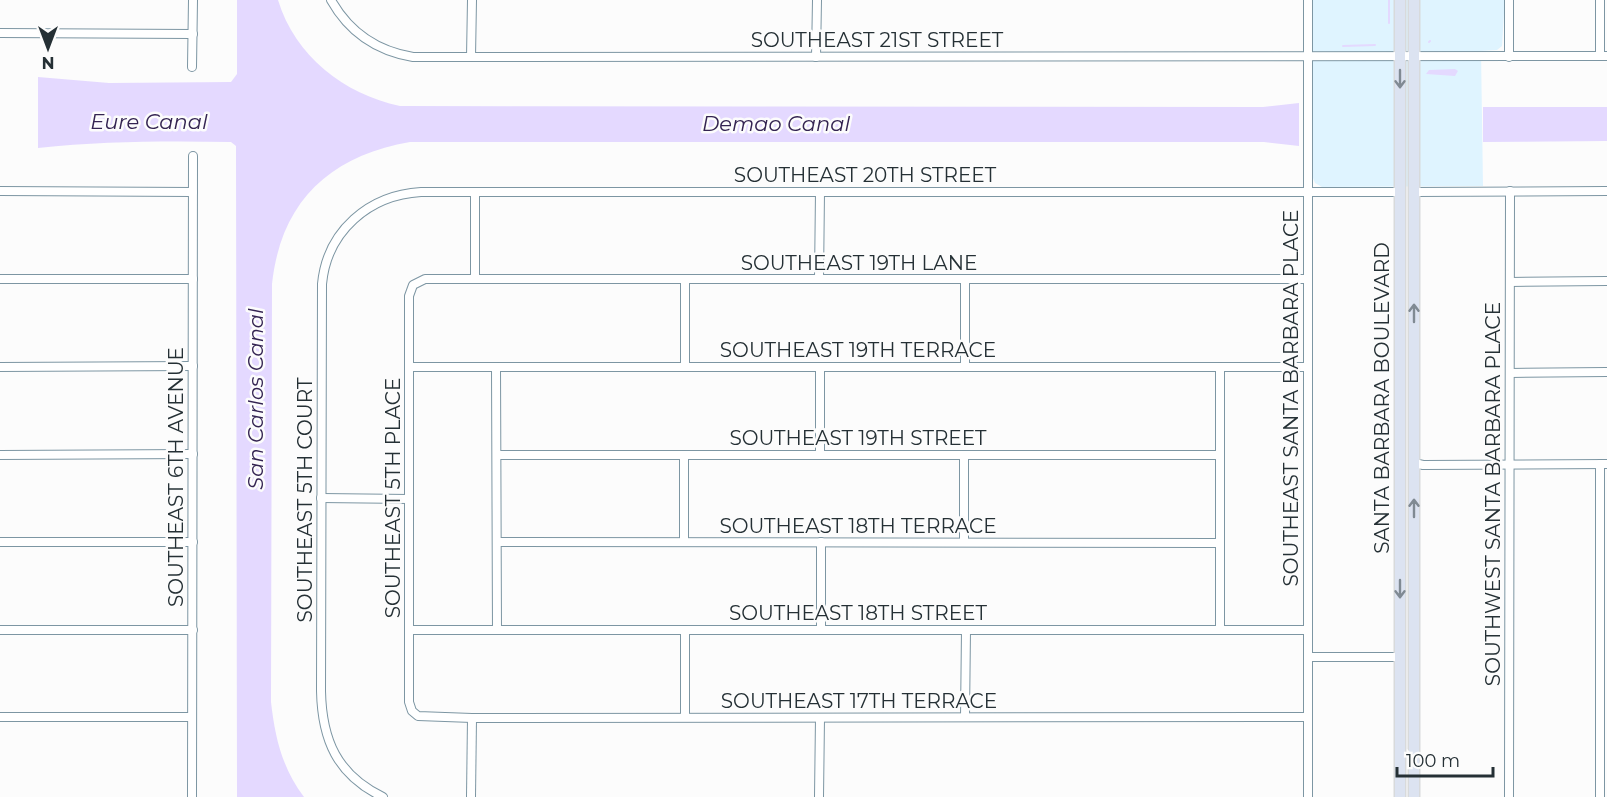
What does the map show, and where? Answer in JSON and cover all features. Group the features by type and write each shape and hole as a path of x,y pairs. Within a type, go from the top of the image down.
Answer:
{"main road":[{"name":"SANTA BARBARA BOULEVARD","path":"1400,0 1400,797"},
{"name":"SANTA BARBARA BOULEVARD","path":"1414,0 1414,797"},
{"path":"1401,359 1406,380 1407,451 1409,459 1414,463"},
{"path":"1400,657 1407,664 1408,731 1414,761"}],"street":[{"path":"192,67 193,0"},
{"name":"SOUTHEAST 21ST STREET","path":"331,0 348,25 372,44 413,57 1603,56"},
{"path":"471,57 472,0"},
{"path":"816,57 817,0"},
{"name":"SOUTHEAST SANTA BARBARA PLACE","path":"1308,0 1308,797"},
{"path":"1509,0 1509,57"},
{"path":"1600,0 1603,56"},
{"path":"0,33 193,34"},
{"name":"SOUTHEAST 6TH AVENUE","path":"192,797 193,156"},
{"path":"0,191 193,192"},
{"name":"SOUTHWEST SANTA BARBARA PLACE","path":"1509,797 1510,191"},
{"path":"1414,192 1607,191"},
{"name":"SOUTHEAST 20TH STREET","path":"342,232 370,206 395,195 421,192 1400,192"},
{"path":"475,192 475,279"},
{"path":"819,279 820,192"},
{"name":"SOUTHEAST 5TH COURT","path":"342,232 327,259 322,284 323,721 332,748 344,767 362,785 383,797"},
{"path":"0,279 193,279"},
{"name":"SOUTHEAST 19TH LANE","path":"413,285 424,279 1308,279"},
{"path":"685,279 685,367"},
{"path":"965,279 965,367"},
{"path":"1510,282 1607,281"},
{"name":"SOUTHEAST 5TH PLACE","path":"412,711 409,702 409,296 413,285"},
{"path":"0,367 193,366"},
{"name":"SOUTHEAST 19TH TERRACE","path":"409,367 1307,367"},
{"path":"496,367 497,630"},
{"path":"1220,367 1220,629"},
{"path":"820,368 820,455"},
{"path":"1510,373 1607,372"},
{"path":"0,455 193,454"},
{"path":"684,454 684,542"},
{"name":"SOUTHEAST 19TH STREET","path":"497,455 1220,455"},
{"path":"964,455 964,542"},
{"path":"1414,463 1423,465 1603,464 1600,797"},
{"path":"321,498 409,498"},
{"path":"0,542 193,542"},
{"name":"SOUTHEAST 18TH TERRACE","path":"497,542 1220,543"},
{"path":"821,542 821,630"},
{"path":"0,630 193,630"},
{"name":"SOUTHEAST 18TH STREET","path":"409,630 1308,630"},
{"path":"685,630 685,717"},
{"path":"965,717 966,630"},
{"path":"1308,657 1400,657"},
{"name":"SOUTHEAST 17TH TERRACE","path":"412,711 422,717 472,718 1307,717"},
{"path":"0,717 192,717"},
{"path":"471,797 472,718"},
{"path":"819,797 820,718"}],"shaded area":[{"path":"1313,0 1507,0 1502,46 1497,50 1481,51 1483,186 1322,187 1315,183 1313,178"}],"water":[{"path":"237,0 278,0 296,38 324,70 360,92 400,106 1263,107 1299,103 1299,146 1264,142 410,142 356,158 334,171 314,187 299,206 286,229 277,255 272,284 271,702 281,752 290,775 304,797 237,797 236,146 231,142 159,142 38,148 38,77 109,83 231,82 237,74"},
{"path":"1455,69 1458,71 1455,76 1426,74 1429,70"},
{"path":"1483,107 1607,107 1607,141 1483,142"}],"waterway":[{"path":"1389,0 1389,23"},
{"path":"1343,46 1375,45"}],"water label":[{"name":"Eure Canal","path":"149,122"},
{"name":"Demao Canal","path":"776,124"},
{"name":"San Carlos Canal","path":"256,399"}]}
